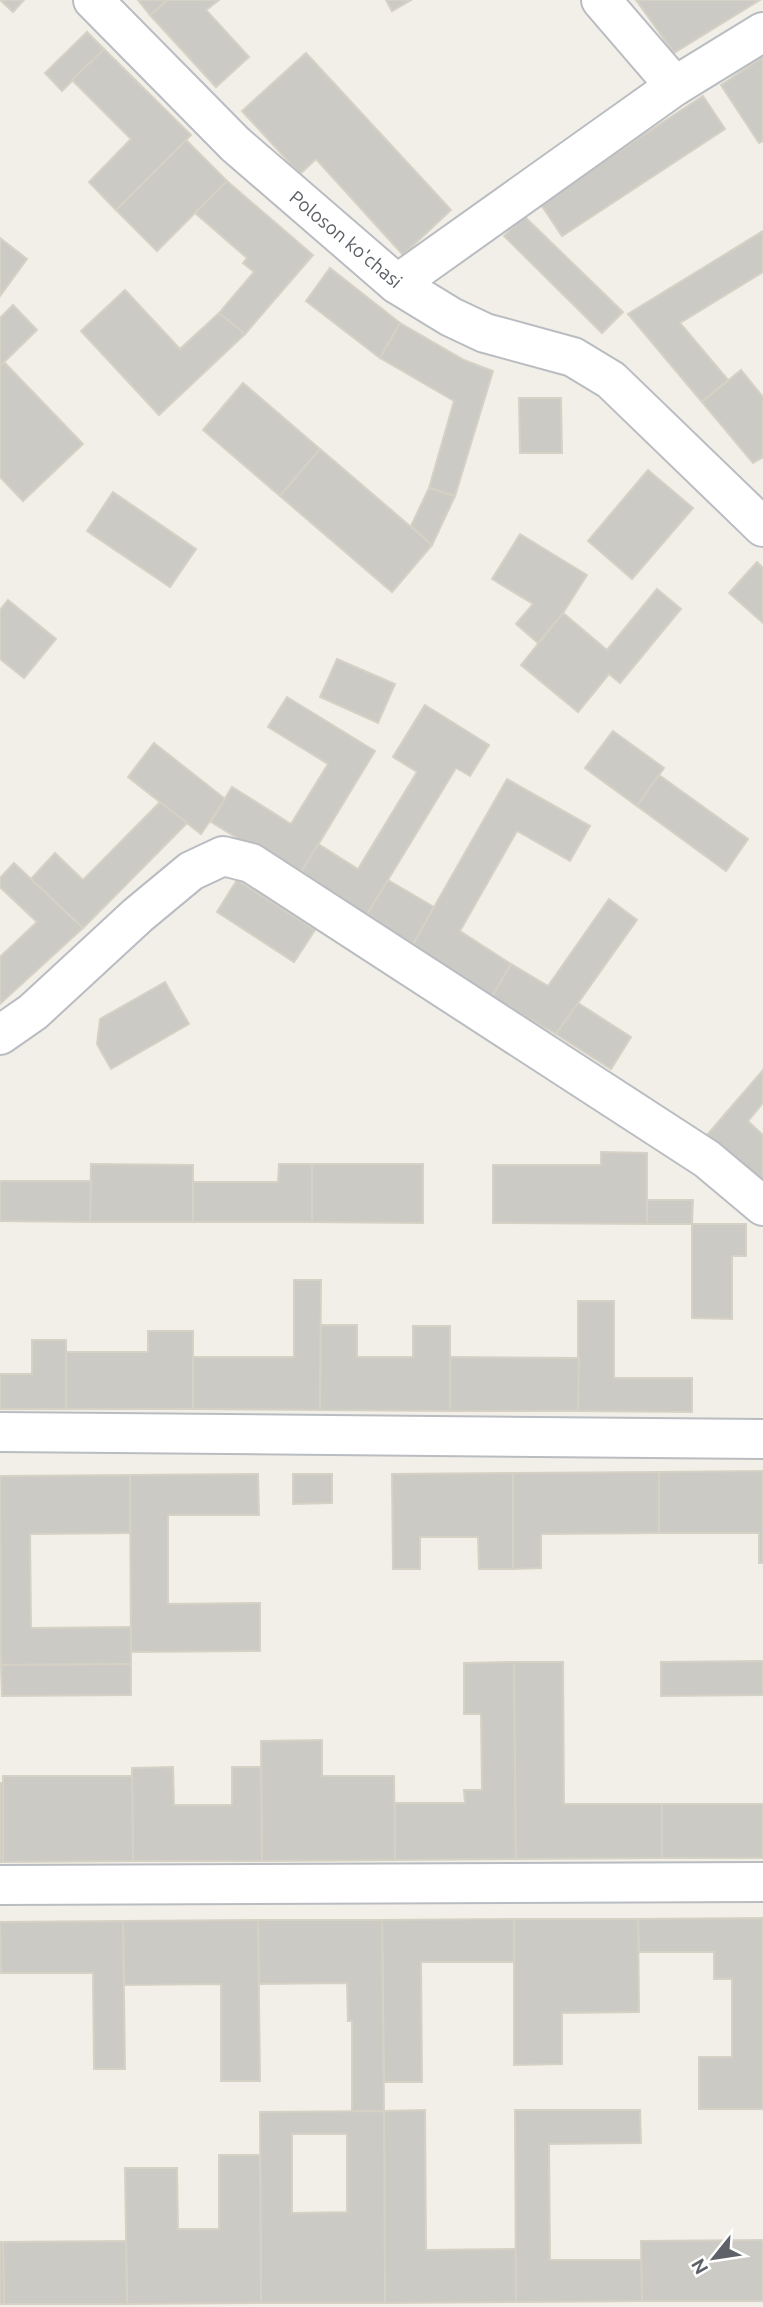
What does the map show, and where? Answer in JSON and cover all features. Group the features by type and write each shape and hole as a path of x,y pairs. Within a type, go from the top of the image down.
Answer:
{"street":[{"name":"Poloson ko'chasi","path":"93,0 235,144 397,284 474,328 573,357 611,380 763,527"},
{"path":"601,0 675,86"},
{"path":"397,284 675,86 763,32"},
{"path":"0,1035 33,1012 191,870 223,856 251,863 486,1014 707,1159 763,1206"},
{"path":"0,1432 763,1439"},
{"path":"0,1885 763,1882"}],"building":[{"path":"0,0 24,0 13,12"},
{"path":"138,0 168,0 150,15"},
{"path":"168,0 219,0 206,10 249,57 216,87 150,15"},
{"path":"386,0 411,0 392,11"},
{"path":"636,0 760,0 674,53"},
{"path":"87,32 104,49 62,91 45,73"},
{"path":"104,49 191,135 116,210 89,182 131,139 72,80"},
{"path":"306,53 451,210 403,255 316,159 300,174 242,111"},
{"path":"763,57 763,141 759,143 721,85"},
{"path":"703,96 725,129 562,236 540,203"},
{"path":"186,140 227,181 157,251 116,210"},
{"path":"227,181 313,255 245,334 219,313 254,272 243,263 247,258 195,213"},
{"path":"524,216 623,312 602,333 504,236"},
{"path":"763,231 763,272 680,323 728,380 702,402 628,314"},
{"path":"0,238 27,259 0,296"},
{"path":"330,268 400,323 380,358 306,301"},
{"path":"125,290 180,349 219,313 245,334 159,415 81,331"},
{"path":"13,305 37,330 0,366 0,318"},
{"path":"400,323 464,360 493,371 455,496 429,488 454,401 380,358"},
{"path":"4,362 83,444 23,501 0,477 0,366"},
{"path":"741,370 763,397 763,457 753,463 702,402"},
{"path":"243,383 320,449 280,496 203,430"},
{"path":"519,398 561,398 562,453 520,453"},
{"path":"320,449 432,545 392,592 280,496"},
{"path":"648,470 693,508 632,579 588,541"},
{"path":"429,488 455,496 432,545 411,526"},
{"path":"113,492 196,549 170,587 87,531"},
{"path":"520,534 587,575 563,613 538,643 516,624 533,604 492,579"},
{"path":"757,562 763,568 763,623 729,593"},
{"path":"657,589 681,609 620,683 609,674 578,712 521,665 563,613 607,650"},
{"path":"8,600 56,639 24,678 0,659 0,610"},
{"path":"337,659 395,684 378,723 320,697"},
{"path":"287,697 375,751 299,876 211,822 232,787 291,824 328,764 268,727"},
{"path":"425,705 489,745 470,776 456,768 366,916 299,876 318,844 358,869 417,772 393,757"},
{"path":"613,731 664,768 637,806 585,768"},
{"path":"154,743 225,799 201,834 128,777"},
{"path":"659,775 748,839 726,871 637,806"},
{"path":"507,779 590,826 570,861 517,831 460,931 511,964 492,997 413,944"},
{"path":"160,802 187,823 83,928 31,879 55,853 83,880"},
{"path":"14,863 83,928 0,1004 0,957 37,922 0,887 0,878"},
{"path":"237,880 315,930 294,962 217,912"},
{"path":"388,880 434,907 413,944 366,916"},
{"path":"609,899 637,920 556,1034 492,997 511,964 548,986"},
{"path":"165,982 189,1024 111,1069 97,1044 100,1019"},
{"path":"578,1003 631,1037 611,1069 556,1034"},
{"path":"763,1070 763,1103 748,1121 763,1135 763,1184 707,1135"},
{"path":"601,1152 647,1153 647,1224 493,1223 493,1165 601,1165"},
{"path":"91,1164 193,1165 193,1222 90,1222"},
{"path":"279,1164 312,1164 312,1222 193,1222 193,1182 278,1182"},
{"path":"312,1164 423,1164 423,1223 312,1222"},
{"path":"0,1181 91,1181 90,1222 0,1221"},
{"path":"647,1200 693,1200 692,1224 647,1224"},
{"path":"692,1224 746,1224 746,1256 732,1256 732,1319 692,1318"},
{"path":"294,1280 321,1280 320,1410 193,1409 193,1357 294,1357"},
{"path":"578,1301 614,1301 614,1378 692,1378 692,1412 578,1411"},
{"path":"321,1325 357,1325 357,1357 413,1357 413,1326 450,1326 450,1411 320,1410"},
{"path":"148,1331 193,1331 193,1409 66,1409 66,1352 148,1352"},
{"path":"32,1340 66,1340 66,1409 0,1409 0,1374 32,1374"},
{"path":"450,1357 579,1358 578,1411 450,1411"},
{"path":"763,1471 763,1563 759,1563 759,1533 659,1533 659,1472"},
{"path":"659,1472 659,1533 541,1534 541,1568 513,1569 513,1473"},
{"path":"513,1473 513,1569 479,1569 478,1537 420,1537 420,1569 393,1569 392,1474"},
{"path":"258,1474 259,1515 168,1515 168,1604 260,1603 260,1651 131,1652 130,1475"},
{"path":"293,1474 332,1474 332,1503 293,1504"},
{"path":"130,1475 130,1533 30,1534 31,1628 131,1627 131,1664 1,1665 0,1476"},
{"path":"763,1661 763,1695 661,1696 661,1662"},
{"path":"514,1662 516,1859 395,1860 395,1803 465,1803 464,1790 482,1790 481,1714 464,1714 464,1663"},
{"path":"514,1662 563,1662 564,1804 662,1804 662,1858 516,1859"},
{"path":"131,1664 131,1695 2,1696 1,1665"},
{"path":"322,1740 322,1776 394,1776 395,1860 262,1861 261,1741"},
{"path":"173,1767 174,1805 232,1805 232,1767 261,1767 262,1861 133,1861 132,1768"},
{"path":"3,1776 132,1776 133,1861 3,1862"},
{"path":"0,1783 3,1783 3,1862 0,1862"},
{"path":"662,1804 763,1804 763,1858 662,1858"},
{"path":"763,1918 763,2109 699,2109 699,2057 732,2057 732,1979 714,1979 714,1952 639,1952 638,1919"},
{"path":"514,1919 638,1919 639,2012 562,2013 562,2064 514,2065"},
{"path":"514,1919 514,1962 421,1962 422,2082 384,2082 382,1920"},
{"path":"258,1920 382,1920 384,2111 352,2111 352,2021 348,2021 347,1983 259,1984"},
{"path":"258,1920 260,2081 221,2081 221,1984 124,1985 123,1921"},
{"path":"123,1921 125,2069 94,2069 93,1973 1,1973 0,1922"},
{"path":"425,2110 426,2250 516,2249 516,2302 385,2303 384,2111"},
{"path":"515,2110 640,2110 641,2143 549,2144 550,2260 642,2260 642,2301 516,2302"},
{"path":"384,2111 385,2303 261,2303 260,2112","holes":["292,2134 347,2134 347,2212 292,2213"]},
{"path":"219,2155 260,2155 261,2303 127,2304 125,2168 177,2168 178,2229 219,2229"},
{"path":"763,2240 763,2301 642,2301 641,2241"},
{"path":"126,2241 127,2304 4,2304 3,2242"},
{"path":"0,2242 3,2242 4,2304 0,2304"}]}
